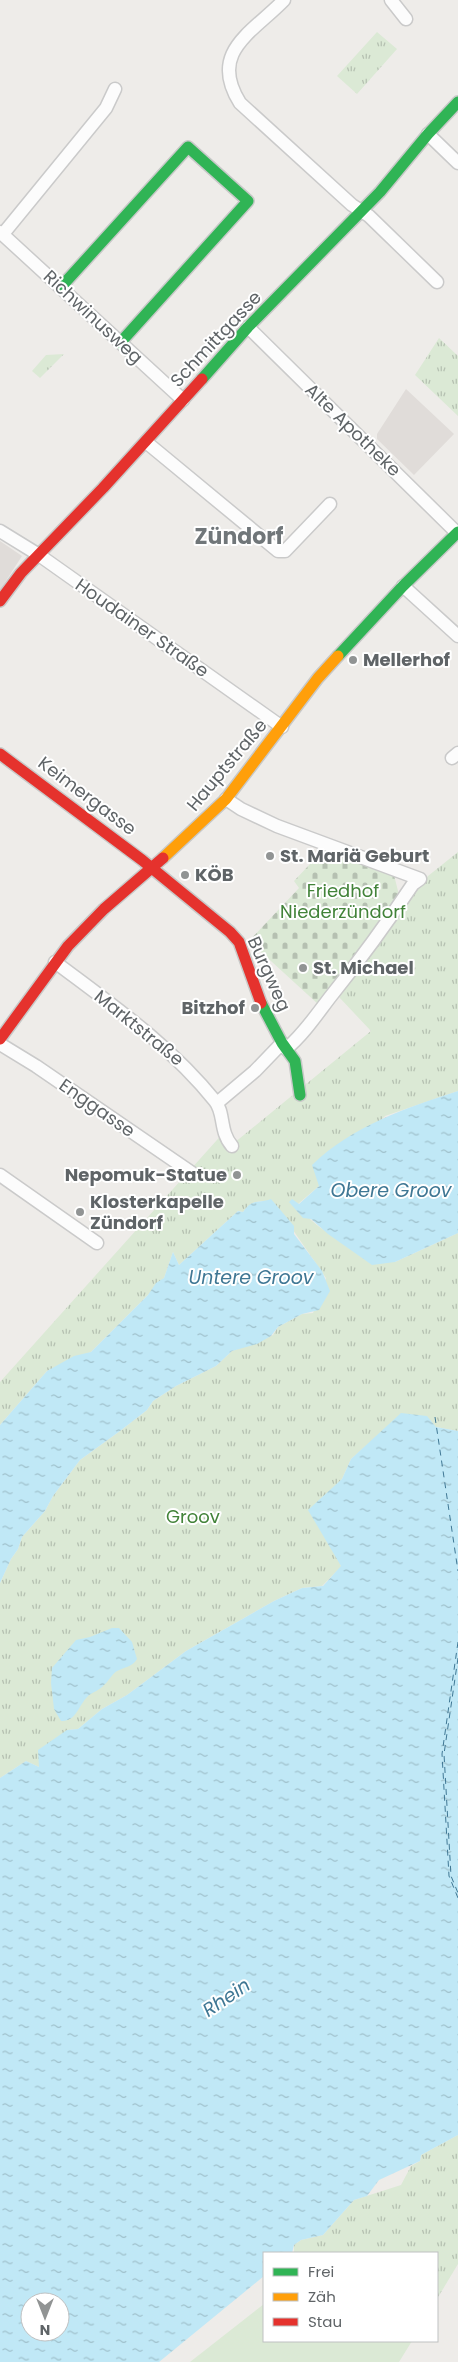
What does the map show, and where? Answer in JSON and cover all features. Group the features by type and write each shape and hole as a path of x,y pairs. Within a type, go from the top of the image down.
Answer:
{"main road":[{"name":"Schmittgasse","path":"0,601 21,573 146,442 248,328 380,192 428,134 458,102"},
{"path":"60,287 188,147 248,201 120,343"},
{"name":"Hauptstraße","path":"0,1040 55,962 104,909 152,868 226,799 318,678 403,586 458,532"},
{"name":"Keimergasse","path":"0,754 152,868"},
{"name":"Burgweg","path":"152,868 230,932 239,942 257,995 284,1046 295,1061 300,1095"}],"street":[{"path":"284,0 240,41 230,55 228,73 232,89 240,102 267,128 352,205 368,216 437,282"},
{"path":"390,0 406,19"},
{"name":"Richwinusweg","path":"114,89 106,108 2,233 183,400"},
{"path":"428,134 458,163"},
{"name":"Alte Apotheke","path":"248,328 458,532"},
{"path":"146,442 278,550 285,551 330,504"},
{"name":"Houdainer Straße","path":"0,531 39,555 282,727"},
{"path":"403,586 458,636"},
{"path":"226,799 241,809 277,826 420,879 413,884 375,940 297,1039 284,1046 218,1103 223,1131 232,1146"},
{"name":"Marktstraße","path":"55,962 160,1042 191,1071 218,1103"},
{"name":"Enggasse","path":"0,1044 36,1066 192,1173"},
{"path":"0,1175 97,1243"}],"shaded area":[{"path":"406,389 454,434 414,475 377,439 377,434"},
{"path":"0,541 22,556 0,590"}],"green space":[{"path":"377,32 397,49 357,94 337,76"},
{"path":"439,338 458,356 458,416 415,375"},
{"path":"64,354 40,378 32,371 46,355"},
{"name":"Friedhof Niederzündorf","path":"324,845 393,871 400,899 319,1005 249,941 299,888 294,881 311,863 309,861"},
{"name":"Groov","path":"458,852 458,1091 385,1116 319,1186 298,1204 317,1225 329,1233 395,1262 458,1233 458,1431 436,1427 375,1438 351,1459 342,1479 331,1491 341,1567 322,1586 302,1588 274,1601 186,1651 127,1695 102,1709 78,1729 67,1730 39,1767 26,1761 0,1778 0,1583 11,1559 18,1549 22,1537 45,1511 53,1496 80,1460 147,1410 153,1401 176,1386 216,1366 232,1351 273,1335 278,1327 302,1314 313,1313 326,1278 293,1230 269,1201 255,1202 243,1212 238,1211 179,1265 173,1252 164,1278 91,1352 47,1371 0,1425 0,1382 225,1131 234,1143 371,1031 338,996 428,876"},
{"path":"458,2135 458,2264 438,2297 438,2252 294,2252 294,2245 301,2240 323,2235 354,2200 401,2185 411,2166 420,2161 421,2155"},
{"path":"263,2305 263,2342 411,2342 399,2362 190,2362"}],"water":[{"name":"Obere Groov","path":"458,1091 458,1233 395,1262 372,1265 328,1234 311,1219 303,1218 289,1202 292,1199 299,1204 319,1186 312,1165 344,1139 381,1120 419,1104"},
{"name":"Untere Groov","path":"271,1199 294,1226 294,1234 322,1271 330,1291 319,1310 302,1314 278,1327 271,1336 257,1344 232,1351 216,1366 176,1386 153,1401 147,1410 80,1460 53,1496 45,1511 22,1537 18,1549 11,1559 0,1583 0,1425 47,1371 74,1356 91,1352 148,1295 156,1283 164,1278 173,1252 179,1265 238,1211 243,1212 253,1203"},
{"name":"Rhein","path":"401,1413 427,1416 436,1427 458,1431 458,2135 421,2155 420,2161 379,2180 367,2196 354,2200 323,2235 301,2240 294,2245 292,2252 263,2252 263,2277 159,2362 0,2362 0,1778 26,1761 39,1767 38,1750 67,1730 78,1729 102,1709 127,1695 186,1651 274,1601 302,1588 323,1586 341,1566 308,1510 342,1479 351,1459"},
{"path":"112,1628 119,1628 132,1642 137,1659 131,1665 113,1674 102,1687 88,1696 70,1719 61,1721 54,1709 51,1683 52,1668 76,1640 90,1637"}],"ferry route":[{"path":"435,1417 458,1571"},
{"path":"458,1642 442,1754 449,1876 458,1898"},
{"path":"458,1658 444,1754 451,1876 458,1893"}],"traffic: fast":[{"path":"202,379 248,327 380,192 428,134 458,102"},
{"path":"61,287 188,147 248,201 120,343"},
{"path":"338,656 403,586 458,532"},
{"path":"261,1003 282,1043 295,1061 300,1095"}],"traffic: slow":[{"path":"163,858 226,799 318,678 338,656"}],"traffic: jam":[{"path":"0,601 21,573 103,488 202,379"},
{"path":"0,754 142,860 230,932 239,942 261,1003"},
{"path":"0,1039 68,946 104,909 163,858"}],"place":[{"name":"Mellerhof","path":"353,660"},
{"name":"St. Mariä Geburt","path":"270,856"},
{"name":"KÖB","path":"185,875"},
{"name":"St. Michael","path":"303,968"},
{"name":"Bitzhof","path":"255,1008"},
{"name":"Nepomuk-Statue","path":"237,1175"},
{"name":"Klosterkapelle Zündorf","path":"80,1212"}],"district":[{"name":"Zündorf","path":"239,536"}]}
